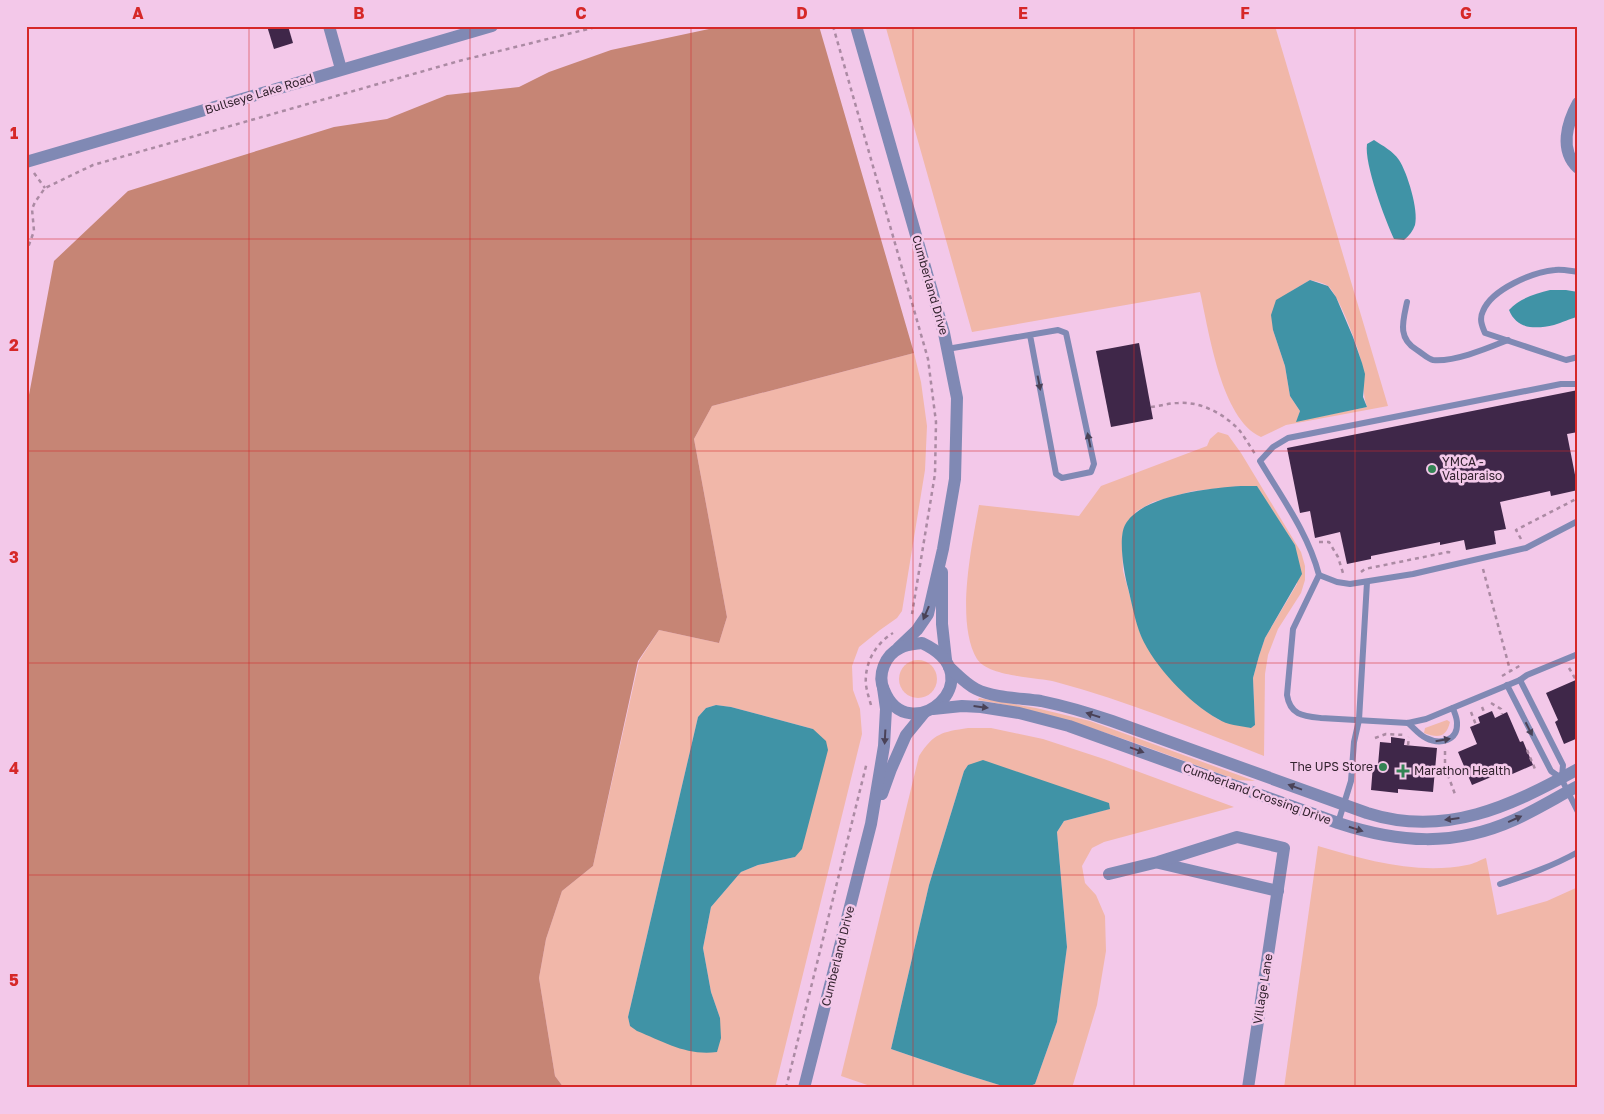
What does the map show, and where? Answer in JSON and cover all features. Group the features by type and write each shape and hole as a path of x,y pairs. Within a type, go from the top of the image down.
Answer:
{"street":[{"path":"330,26 341,69"},
{"name":"Bullseye Lake Road","path":"26,162 492,26"},
{"name":"Cumberland Drive","path":"856,26 944,333 957,398 955,479 928,614 918,630 898,648"},
{"path":"1577,104 1571,115 1566,133 1571,161 1578,168"},
{"name":"Cumberland Drive","path":"942,550 942,624 948,663"},
{"path":"922,642 939,652 948,663 951,679 950,688 940,704 928,711 914,714 904,712 888,699 882,688 881,677 884,666 889,656 898,648 922,642"},
{"name":"Cumberland Crossing Drive","path":"948,663 964,681 977,690 1042,701 1085,712 1372,815 1401,821 1426,822 1487,812 1511,803 1578,769"},
{"name":"Cumberland Drive","path":"804,1088 871,824 884,746 886,709 882,688"},
{"name":"Cumberland Crossing Drive","path":"928,711 962,706 981,707 1069,726 1338,823 1369,833 1400,838 1431,839 1459,837 1483,832 1512,821 1573,788"},
{"name":"Cumberland Drive","path":"871,824 891,769 906,735 928,711"},
{"name":"Village Lane","path":"1109,874 1158,862 1238,837 1284,848 1248,1088"},
{"name":"Village Lane","path":"1158,862 1278,891"}],"lane":[{"path":"1578,272 1556,270 1529,275 1504,288 1488,302 1482,311 1481,323 1485,333 1566,360 1578,357"},
{"path":"1408,302 1403,322 1403,334 1411,347 1432,360 1461,357 1508,340"},
{"path":"947,349 1058,330 1066,333 1094,464 1092,472 1062,478 1056,474 1030,335"},
{"path":"1578,384 1561,384 1288,438 1274,447 1260,461 1304,534 1313,554 1319,575 1293,629 1288,705 1295,712 1306,716 1408,723 1426,719 1578,654"},
{"path":"1319,575 1343,584 1413,574 1526,548 1578,521"},
{"path":"1338,823 1351,782 1354,742 1359,720 1367,582"},
{"path":"1520,680 1562,766 1562,778"},
{"path":"1507,685 1551,771 1573,788 1578,812"},
{"path":"1408,723 1428,739 1435,741 1448,740 1452,737 1457,725 1457,719 1452,708"},
{"path":"1500,884 1535,872 1578,852"}],"path":[{"path":"26,253 34,230 32,209 45,188 94,165 459,61 600,26"},
{"path":"833,26 928,359 936,422 935,474 911,615"},
{"path":"1151,407 1193,403 1208,409 1224,417 1239,431 1260,461"},
{"path":"1522,540 1516,530 1578,498"},
{"path":"1313,542 1329,542 1338,557 1344,575"},
{"path":"1357,576 1365,569 1448,552 1460,555"},
{"path":"1484,569 1510,670"},
{"path":"871,706 866,683 868,665 879,644 897,631"},
{"path":"1573,664 1568,666 1576,680"},
{"path":"1498,678 1522,665"},
{"path":"1468,715 1496,701"},
{"path":"1491,703 1501,709 1502,714"},
{"path":"1482,707 1485,714"},
{"path":"1471,712 1476,725"},
{"path":"1375,738 1386,734 1409,736 1408,745"},
{"path":"1525,744 1535,769"},
{"path":"1450,747 1445,748 1445,767 1456,797"},
{"path":"786,1088 868,757"}],"shaded area":[{"path":"723,26 819,26 914,353 712,406 694,439 727,617 719,643 659,630 638,661 593,866 562,891 546,939 539,978 555,1076 564,1088 26,1088 26,411 54,261 128,191 334,127 387,119 447,95 519,87 549,72 611,50"},
{"path":"893,26 1275,26 1388,406 1286,425 1261,437 1247,427 1226,393 1213,350 1200,292 972,332 886,28","holes":["1310,280 1328,286 1333,291 1343,311 1360,358 1367,407 1297,421 1300,411 1290,396 1285,366 1273,330 1290,292"]},
{"path":"914,353 921,382 927,426 925,470 902,611 897,618 859,647 852,666 853,690 860,709 862,734 775,1088 564,1088 555,1076 539,978 546,939 562,891 593,866 639,661 659,630 719,643 727,617 694,439 712,406","holes":["716,705 731,707 813,729 795,857 758,865 741,872 711,907 703,948 711,992 720,1018 630,1026 628,1017 698,717 706,708"]},
{"path":"1218,432 1228,435 1241,453 1301,552 1305,566 1305,580 1301,593 1278,629 1268,655 1265,674 1264,756 1109,698 1056,682 1002,673 983,665 977,659 970,643 966,605 967,583 979,505 1079,516 1101,486 1207,446 1210,439","holes":["1241,486 1257,487 1295,545 1297,584 1265,638 1259,656 1253,678 1255,725 1251,728 1219,720 1196,704 1141,636 1123,571 1122,537 1125,525 1137,511 1153,502 1193,491"]},
{"path":"918,660 932,665 937,679 932,693 918,698 904,693 899,679 904,665"},
{"path":"979,698 1036,708 1090,721 1255,781 1237,780 1109,734 1044,714 978,700"},
{"path":"1447,720 1450,722 1444,734 1433,736 1424,733 1425,728"},
{"path":"968,728 991,728 1043,739 1104,759 1234,807 1104,842 1092,848 1082,866 1085,883 1096,895 1105,916 1106,951 1097,1005 1072,1088 1025,1088 1035,1084 1057,1022 1067,947 1057,832 1064,821 1109,809 968,765 964,771 929,885 891,1049 1009,1088 876,1088 841,1076 919,756 929,742 939,735"},
{"path":"1318,846 1373,861 1411,867 1448,868 1470,864 1486,858 1497,915 1547,901 1578,887 1578,1088 1284,1088"}],"water":[{"path":"1374,140 1397,157 1412,191 1416,218 1415,225 1411,233 1404,240 1394,239 1376,192 1367,153 1367,144"},
{"path":"1310,280 1328,286 1336,297 1362,363 1365,374 1363,397 1367,407 1296,422 1300,411 1290,396 1285,366 1273,330 1271,315 1276,300"},
{"path":"1550,290 1578,292 1578,317 1554,325 1534,327 1522,325 1512,317 1509,310 1518,302"},
{"path":"1257,486 1295,545 1302,574 1265,638 1259,656 1253,678 1255,725 1251,728 1225,723 1207,712 1184,694 1154,659 1141,636 1137,624 1122,556 1122,538 1125,525 1133,515 1146,507 1161,500 1195,491"},
{"path":"716,705 731,707 813,729 826,741 828,750 802,849 795,857 758,865 741,872 711,907 703,948 711,992 720,1018 721,1038 717,1052 706,1053 676,1047 637,1031 630,1026 628,1017 698,717 706,708"},
{"path":"983,760 1109,803 1110,809 1064,821 1057,832 1067,947 1057,1022 1035,1084 1025,1088 1009,1088 891,1049 929,885 964,771 968,765"}],"building":[{"path":"267,26 288,26 293,43 274,49"},
{"path":"1139,343 1153,419 1111,427 1096,351"},
{"name":"YMCA - Valparaiso","path":"1578,390 1578,432 1567,434 1578,490 1551,496 1550,491 1500,502 1506,529 1494,531 1496,544 1466,550 1464,540 1440,545 1440,542 1371,556 1371,559 1347,564 1340,532 1315,538 1310,511 1300,513 1287,448"},
{"path":"1578,679 1578,738 1564,744 1555,722 1558,720 1546,693"},
{"path":"1492,711 1495,718 1507,712 1520,742 1523,741 1533,765 1510,775 1508,770 1472,785 1458,752 1477,744 1470,727 1480,723 1478,717"},
{"path":"1391,737 1405,739 1404,745 1437,748 1433,792 1398,789 1398,793 1371,790 1373,765 1378,765 1380,742 1391,743"}],"place":[{"name":"YMCA - Valparaiso","path":"1432,469"},
{"name":"The UPS Store","path":"1383,767"},
{"name":"Marathon Health","path":"1403,771"}]}
